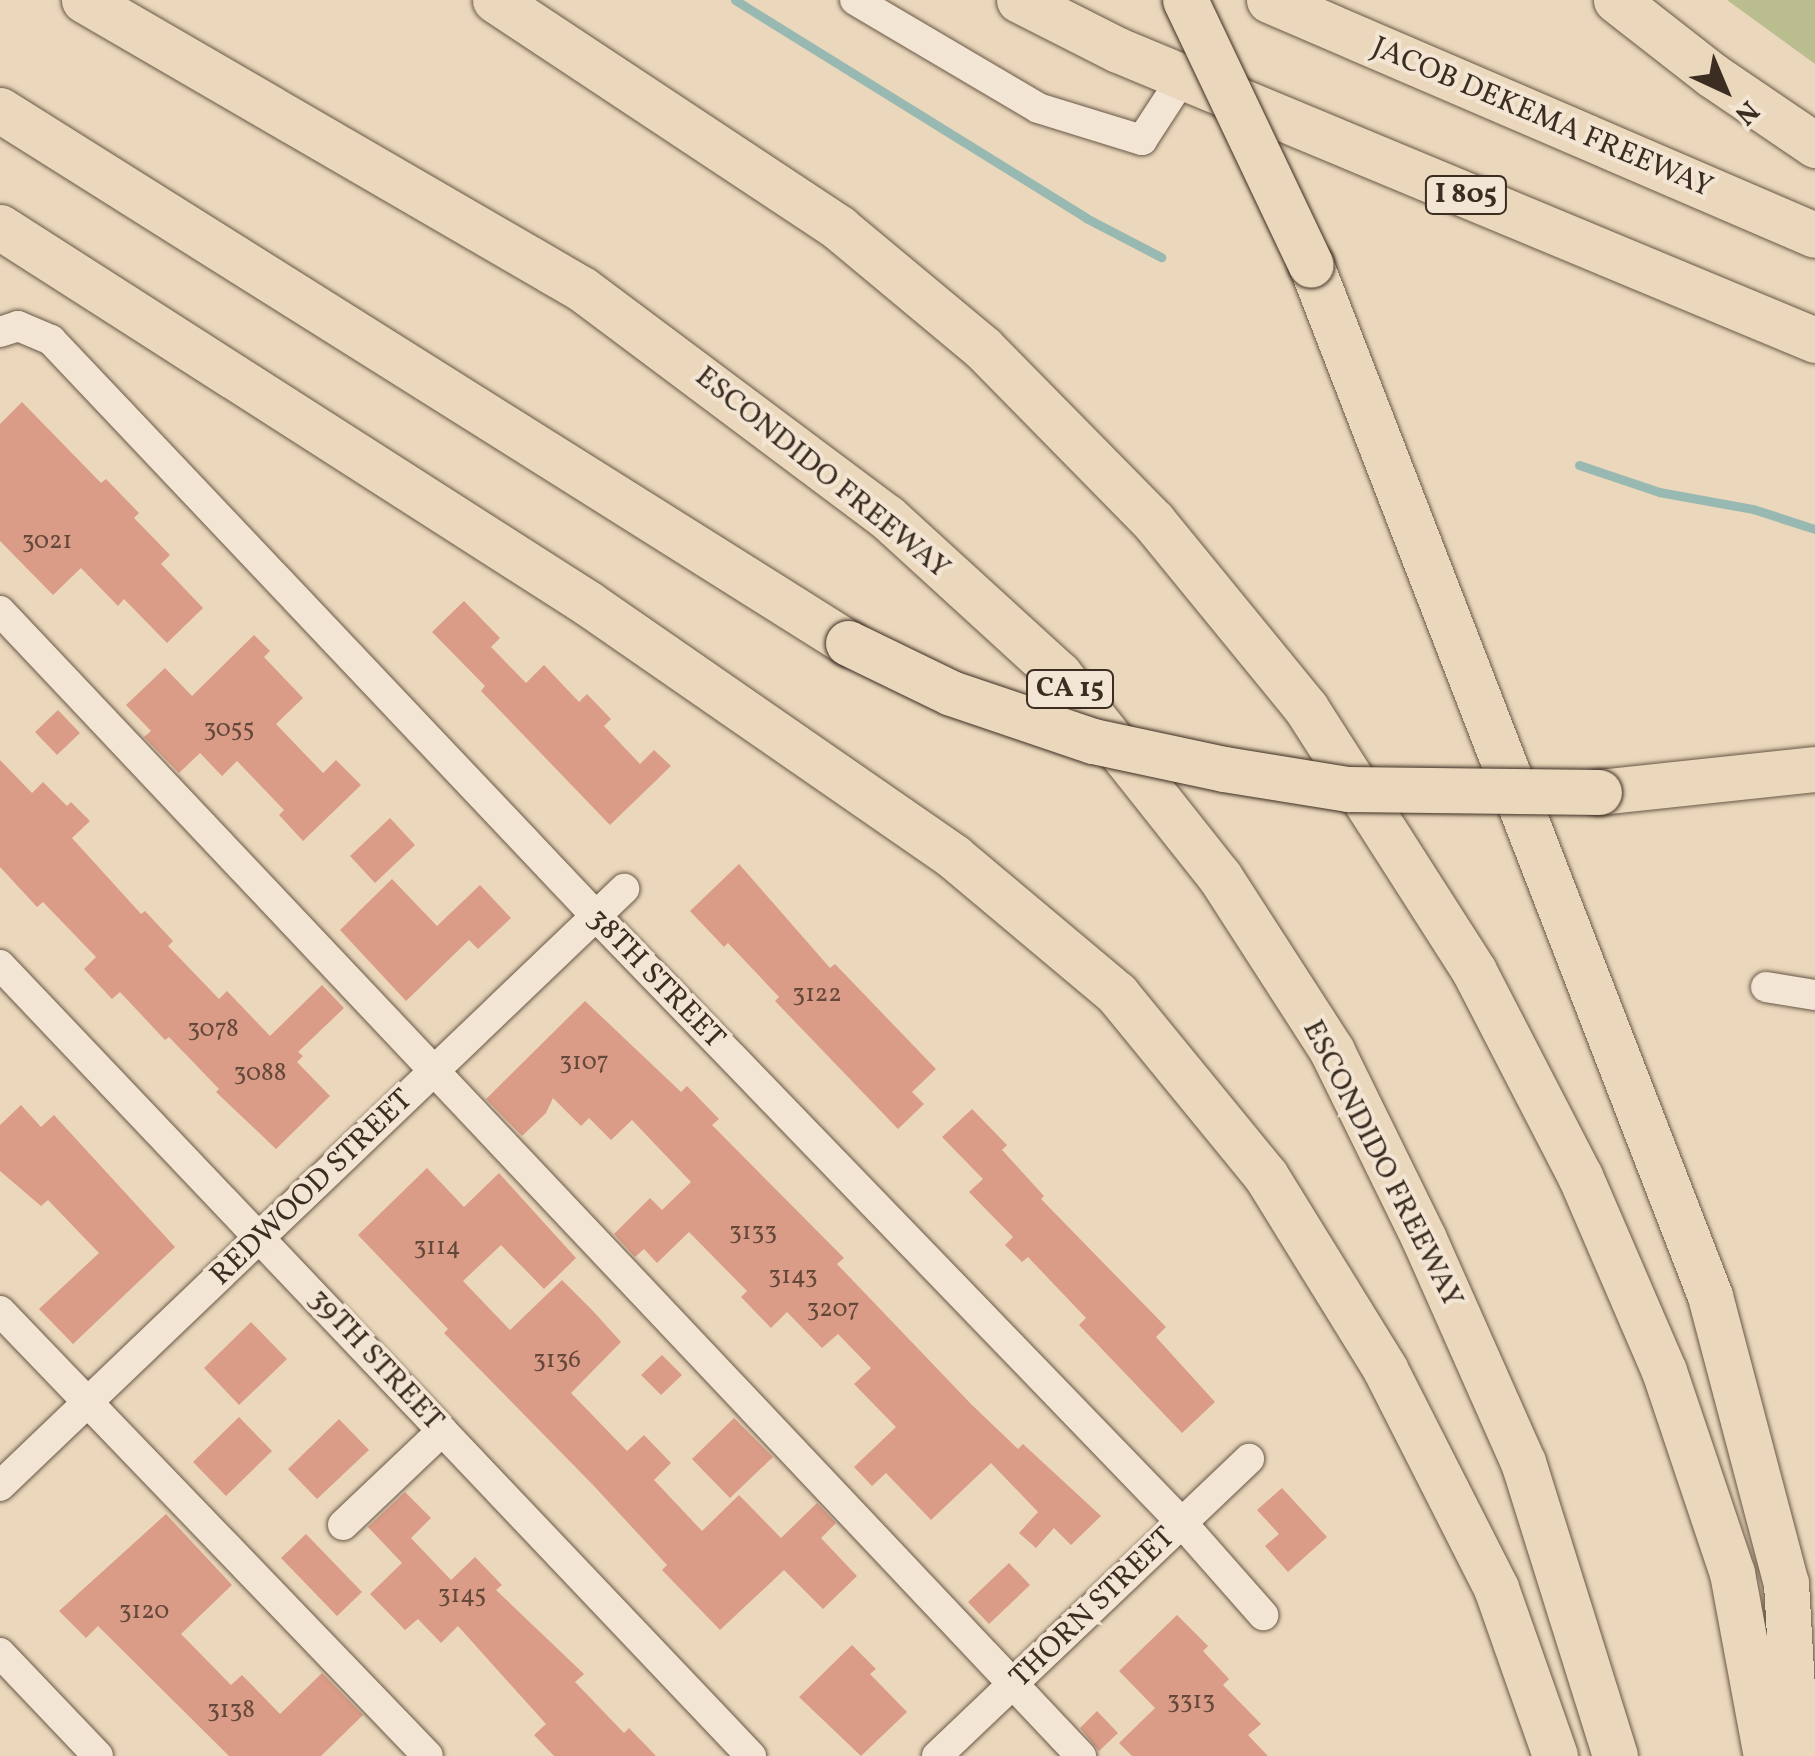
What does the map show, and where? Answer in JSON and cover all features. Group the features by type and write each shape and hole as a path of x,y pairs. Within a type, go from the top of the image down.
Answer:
{"highway":[{"name":"ESCONDIDO FREEWAY","path":"84,0 582,289 887,517 1059,674 1220,876 1332,1051 1424,1239 1522,1462 1614,1756"},
{"path":"495,0 840,228 983,348 1153,521 1306,708 1474,971 1588,1194 1664,1371 1732,1573 1766,1756"},
{"name":"I 805","path":"1019,0 1183,77 1815,340"},
{"path":"1185,0 1311,265 1710,1296 1786,1582 1796,1756"},
{"name":"JACOB DEKEMA FREEWAY","path":"1268,0 1815,236"},
{"path":"1616,0 1712,75 1815,145"},
{"path":"0,110 848,642 951,693 1093,741 1224,769 1348,788 1600,792 1815,769"},
{"path":"0,228 605,615 954,856 1117,994 1266,1176 1385,1369 1496,1588 1554,1756"}],"street":[{"path":"855,0 1038,108 1142,140 1183,77"},
{"name":"38TH STREET","path":"0,332 18,326 52,340 596,916 1182,1523 1263,1615"},
{"path":"0,611 1081,1756"},
{"name":"REDWOOD STREET","path":"0,1486 624,889"},
{"name":"39TH STREET","path":"0,965 750,1756"},
{"path":"1766,987 1815,995"},
{"path":"0,1311 428,1756"},
{"path":"343,1525 442,1431"},
{"name":"THORN STREET","path":"937,1756 1249,1460"},
{"path":"0,1653 98,1756"}],"green space":[{"path":"1727,0 1815,0 1815,64"}],"building":[{"path":"22,402 101,483 106,479 139,513 134,518 170,555 161,564 203,608 167,643 124,599 118,606 81,568 53,595 0,541 0,424"},
{"path":"464,601 500,638 491,647 526,683 544,665 579,702 587,694 611,719 604,726 640,764 654,750 671,766 610,825 481,691 485,686 432,632"},
{"path":"254,635 270,651 264,657 303,698 276,724 323,773 336,760 361,785 303,841 279,815 284,810 237,761 222,776 200,753 179,773 144,737 151,731 126,705 165,668 192,696"},
{"path":"58,710 80,733 57,755 35,732"},
{"path":"0,760 32,793 43,782 67,806 71,802 90,821 72,838 141,914 145,911 173,941 168,946 219,999 227,991 270,1036 322,985 344,1008 298,1052 303,1056 297,1062 330,1096 276,1149 216,1092 219,1089 169,1037 165,1040 120,992 112,999 84,969 96,957 43,902 37,907 0,867"},
{"path":"390,818 415,845 375,883 350,856"},
{"path":"739,864 830,968 835,964 936,1069 912,1092 924,1104 898,1129 775,1001 779,997 728,943 724,947 690,911"},
{"path":"392,879 437,926 480,885 511,918 478,949 469,940 406,1001 340,930"},
{"path":"585,1001 681,1092 687,1086 719,1119 712,1125 844,1258 837,1264 971,1404 1018,1449 1023,1444 1101,1516 1071,1545 1054,1528 1036,1548 1019,1533 1038,1512 991,1463 931,1520 886,1473 872,1486 854,1467 896,1427 854,1384 871,1368 838,1334 822,1348 787,1312 771,1328 741,1297 747,1291 689,1232 657,1263 644,1249 635,1257 614,1234 650,1198 662,1210 691,1182 632,1120 611,1140 589,1118 581,1126 553,1098 546,1113 522,1136 486,1099"},
{"path":"21,1105 41,1127 54,1115 175,1247 73,1344 39,1309 99,1253 48,1200 41,1206 0,1171 0,1125"},
{"path":"972,1109 1007,1145 1002,1150 1044,1196 1041,1199 1166,1327 1156,1337 1215,1402 1182,1433 1079,1325 1086,1318 1028,1257 1022,1262 1005,1245 1013,1237 969,1192 983,1179 942,1137"},
{"path":"427,1168 464,1207 499,1173 576,1258 544,1289 501,1245 463,1281 510,1330 562,1280 593,1311 621,1342 571,1393 627,1451 644,1435 671,1463 654,1480 702,1531 739,1495 781,1538 817,1503 836,1523 821,1538 857,1576 823,1609 784,1570 720,1630 662,1570 667,1565 444,1333 448,1329 358,1235"},
{"path":"251,1322 287,1359 239,1405 204,1368"},
{"path":"662,1355 682,1375 661,1395 641,1375"},
{"path":"239,1417 272,1451 226,1496 193,1462"},
{"path":"734,1418 773,1457 730,1498 692,1459"},
{"path":"339,1419 369,1450 317,1499 288,1469"},
{"path":"1282,1488 1327,1537 1288,1572 1265,1546 1279,1534 1257,1510"},
{"path":"405,1492 431,1518 411,1538 451,1580 475,1557 502,1585 496,1590 584,1674 575,1682 624,1733 629,1728 656,1756 554,1756 534,1735 546,1724 458,1626 441,1643 418,1619 405,1630 370,1594 402,1563 368,1527"},
{"path":"166,1514 232,1585 181,1634 231,1685 242,1675 280,1714 322,1673 363,1715 321,1756 229,1756 98,1626 86,1638 59,1611"},
{"path":"306,1534 362,1592 337,1616 281,1558"},
{"path":"1009,1563 1030,1585 989,1624 968,1602"},
{"path":"1177,1615 1208,1646 1203,1651 1229,1679 1223,1685 1261,1724 1248,1735 1268,1756 1132,1756 1119,1743 1155,1708 1119,1671"},
{"path":"852,1645 876,1669 870,1674 907,1712 861,1756 799,1697"},
{"path":"1097,1711 1118,1733 1099,1751 1080,1728"}],"waterway":[{"path":"735,0 1086,218 1161,257"},
{"path":"1579,465 1659,492 1753,509 1815,529"}]}
